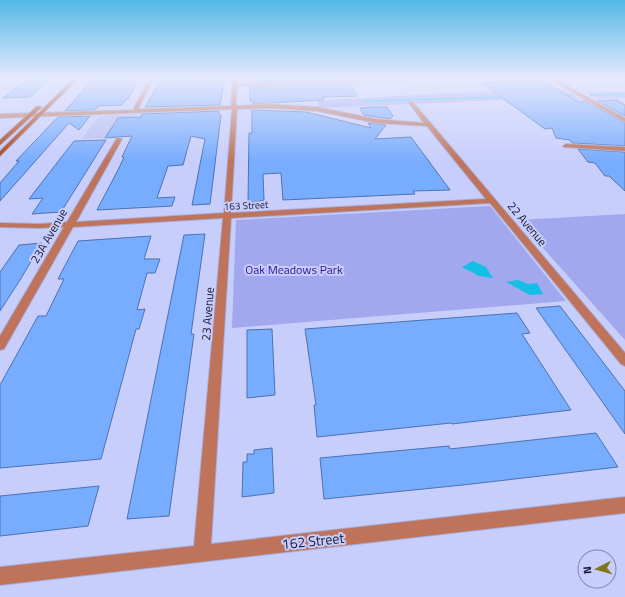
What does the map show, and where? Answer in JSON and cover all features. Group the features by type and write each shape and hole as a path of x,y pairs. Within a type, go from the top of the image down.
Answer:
{"main road":[{"path":"0,143 40,106"},
{"path":"0,154 49,106"}],"street":[{"path":"134,112 137,106"},
{"path":"0,116 270,106 306,108 376,121 430,125"},
{"name":"22 Avenue","path":"413,106 625,361"},
{"path":"599,106 625,120"},
{"name":"23 Avenue","path":"202,553 228,216 235,113 234,107"},
{"name":"23A Avenue","path":"0,346 119,139"},
{"path":"566,146 625,150"},
{"name":"163 Street","path":"0,225 39,226 492,201"},
{"name":"162 Street","path":"0,576 625,505"}],"shaded area":[{"path":"137,114 124,137 82,139 99,116"},
{"path":"473,261 486,267 493,278 479,276 462,267"},
{"path":"518,280 528,284 537,283 543,294 530,295 506,282"}],"green space":[{"path":"318,106 368,106 319,108"},
{"name":"Oak Meadows Park","path":"490,206 566,301 232,328 236,220"},
{"path":"625,214 625,340 518,220"}],"building":[{"path":"70,106 101,106 98,106 95,110 65,111"},
{"path":"146,106 188,106 145,107"},
{"path":"513,106 594,106 625,123 625,146 572,143 570,140 556,138 552,128 545,129"},
{"path":"606,106 625,106 625,116"},
{"path":"387,107 393,116 390,119 364,115 360,108"},
{"path":"252,110 306,112 371,128 368,123 386,125 375,139 411,137 450,190 413,191 415,194 283,200 281,173 263,174 264,200 248,202 249,133 252,133"},
{"path":"219,111 219,115 221,115 210,204 192,205 205,139 191,136 183,165 168,166 157,198 175,197 172,206 97,210 119,168 124,157 122,157 132,136 105,138 118,118 140,117 142,114"},
{"path":"90,116 79,130 69,123 0,201 0,183 19,161 16,161 54,121 59,117"},
{"path":"106,140 61,212 32,214 43,198 29,199 74,141"},
{"path":"578,149 625,152 625,191 609,176 605,176 595,163 588,162"},
{"path":"205,234 191,334 194,334 169,516 127,519 184,235"},
{"path":"151,236 144,259 160,259 155,273 147,273 137,310 145,309 139,329 136,329 101,459 0,468 0,385 38,316 46,316 64,279 58,279 78,241"},
{"path":"42,243 0,311 0,272 19,245"},
{"path":"560,306 625,391 625,434 536,308"},
{"path":"517,313 530,333 522,334 571,410 452,424 317,437 314,405 316,405 305,329"},
{"path":"272,329 275,395 247,398 247,330"},
{"path":"596,433 618,467 324,499 320,458 449,446 450,449"},
{"path":"272,448 274,493 242,497 243,462 247,462 247,454 254,454 254,450"},
{"path":"99,486 88,526 0,536 0,496"}]}
